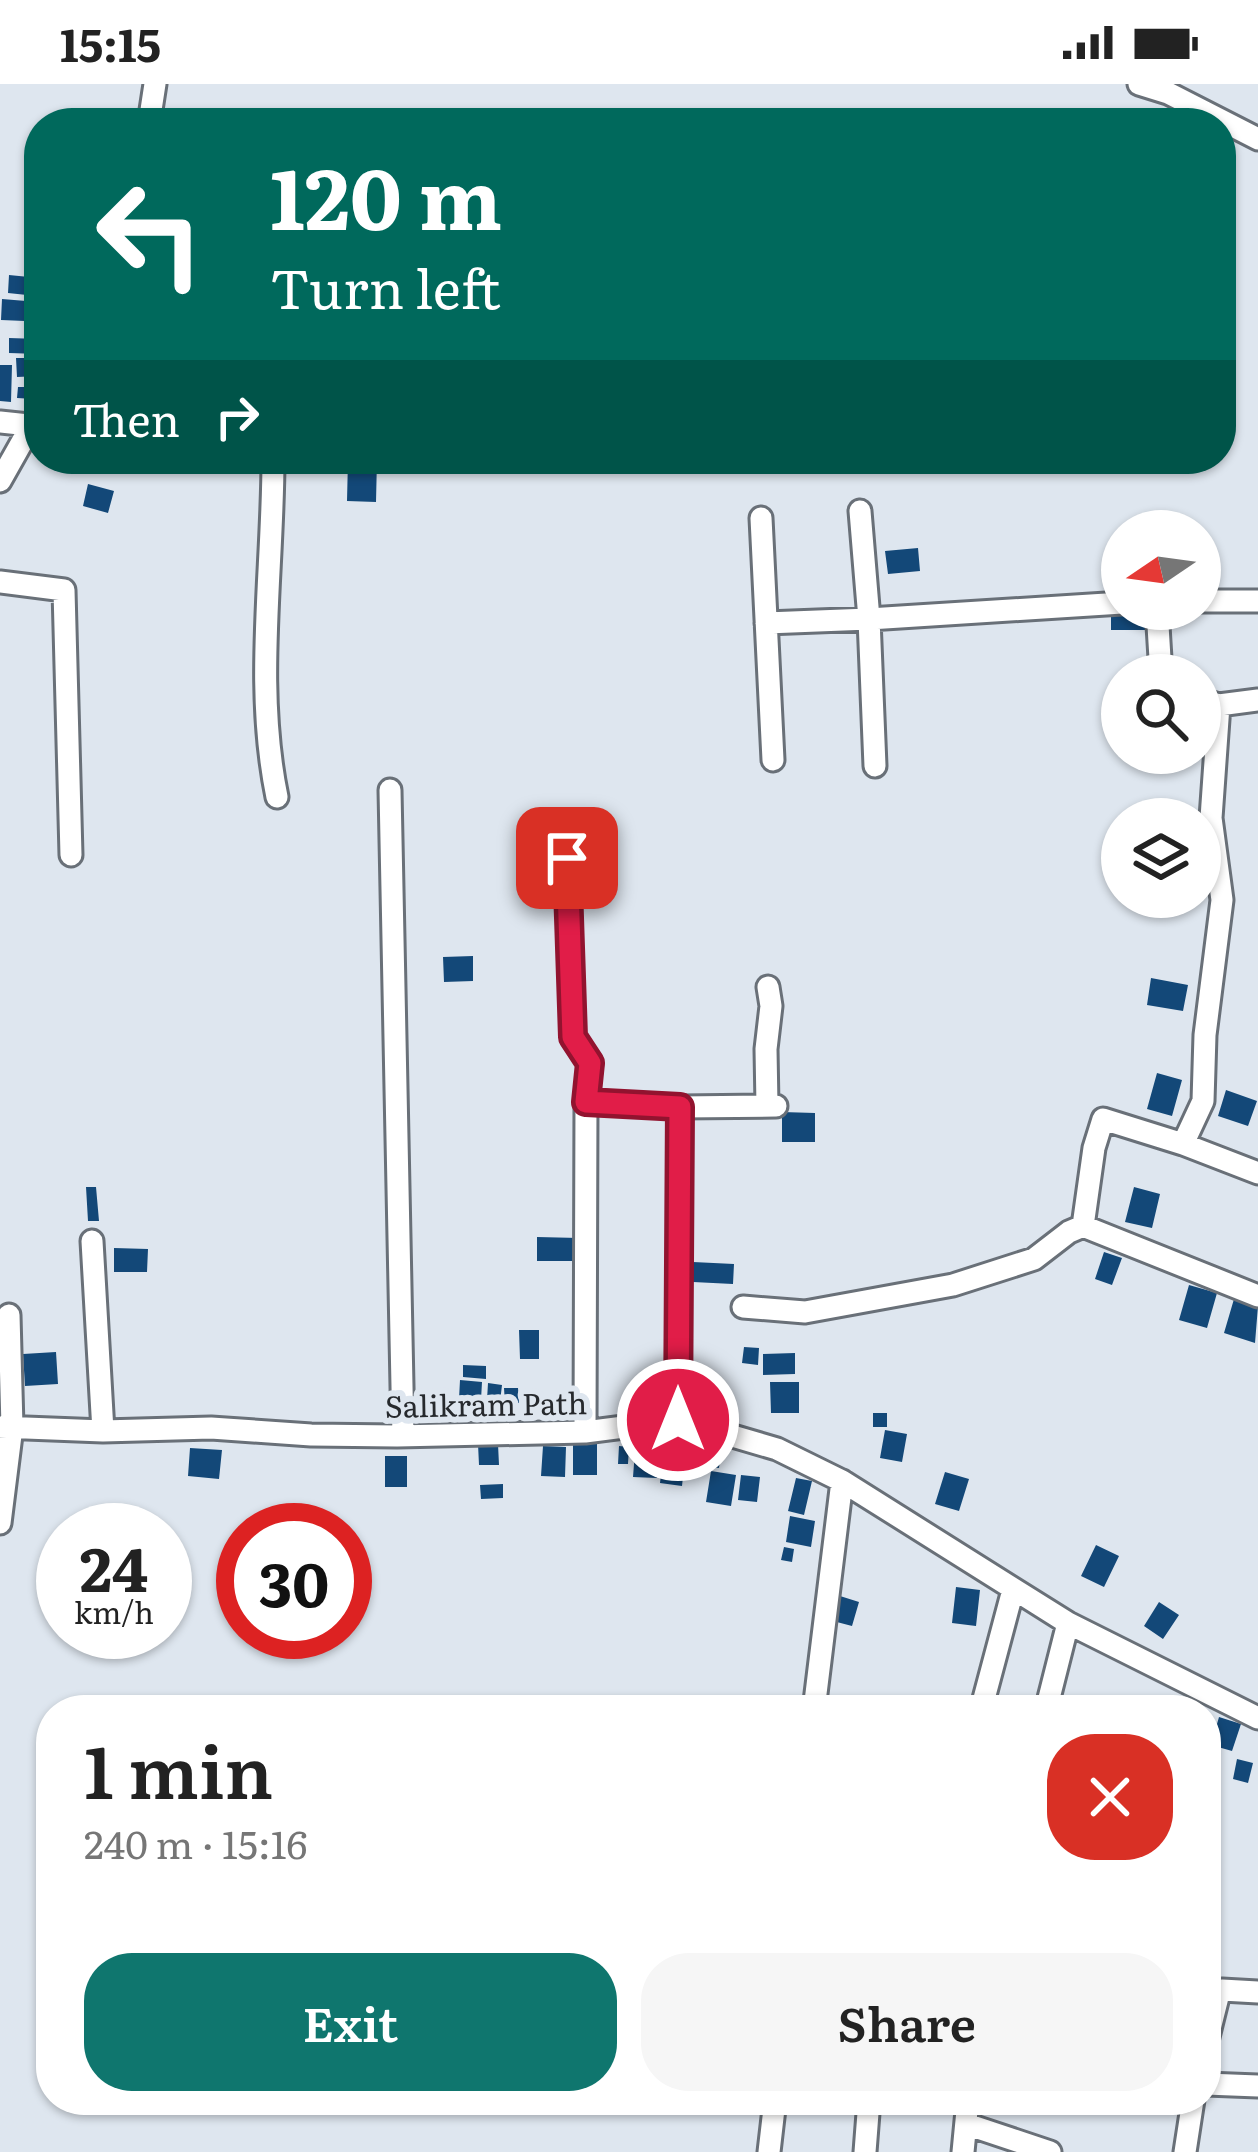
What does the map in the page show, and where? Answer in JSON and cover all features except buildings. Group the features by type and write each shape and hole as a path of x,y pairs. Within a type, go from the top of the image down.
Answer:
{"street":[{"path":"1139,84 1197,108"},
{"path":"0,481 24,443"},
{"path":"273,474 264,704 277,797"},
{"path":"860,511 875,766"},
{"path":"761,518 773,760"},
{"path":"0,582 64,590 71,855"},
{"path":"1221,601 1258,601"},
{"path":"766,622 1101,604"},
{"path":"1221,702 1258,700"},
{"path":"1184,1144 1203,1101 1205,1035 1222,900 1211,774"},
{"path":"390,790 403,1436"},
{"path":"567,858 573,1037 590,1063 585,1432"},
{"path":"586,1102 772,1106 766,1049 772,1006 768,987"},
{"path":"678,1420 680,1107"},
{"path":"1083,1226 1103,1119 1258,1173"},
{"path":"743,1307 806,1312 952,1285 1034,1259 1083,1226 1258,1296"},
{"path":"92,1241 103,1431"},
{"path":"0,1523 9,1315"},
{"name":"Salikram Path","path":"6,1427 211,1428 403,1436 585,1432 678,1420 777,1448 842,1480 1068,1623 1212,1695"},
{"path":"816,1695 842,1480"},
{"path":"985,1695 1013,1590"},
{"path":"1050,1695 1068,1623"},
{"name":"Salikram Path","path":"1221,1700 1258,1718"},
{"path":"1221,1991 1258,1992"},
{"path":"1221,2085 1258,2086"},
{"path":"770,2152 774,2115"},
{"path":"865,2152 867,2115"},
{"path":"963,2152 967,2115"},
{"path":"1185,2152 1190,2115"},
{"path":"966,2124 1050,2152"}],"route":[{"path":"567,858 573,1037 590,1063 586,1102 680,1107 678,1420"}]}
